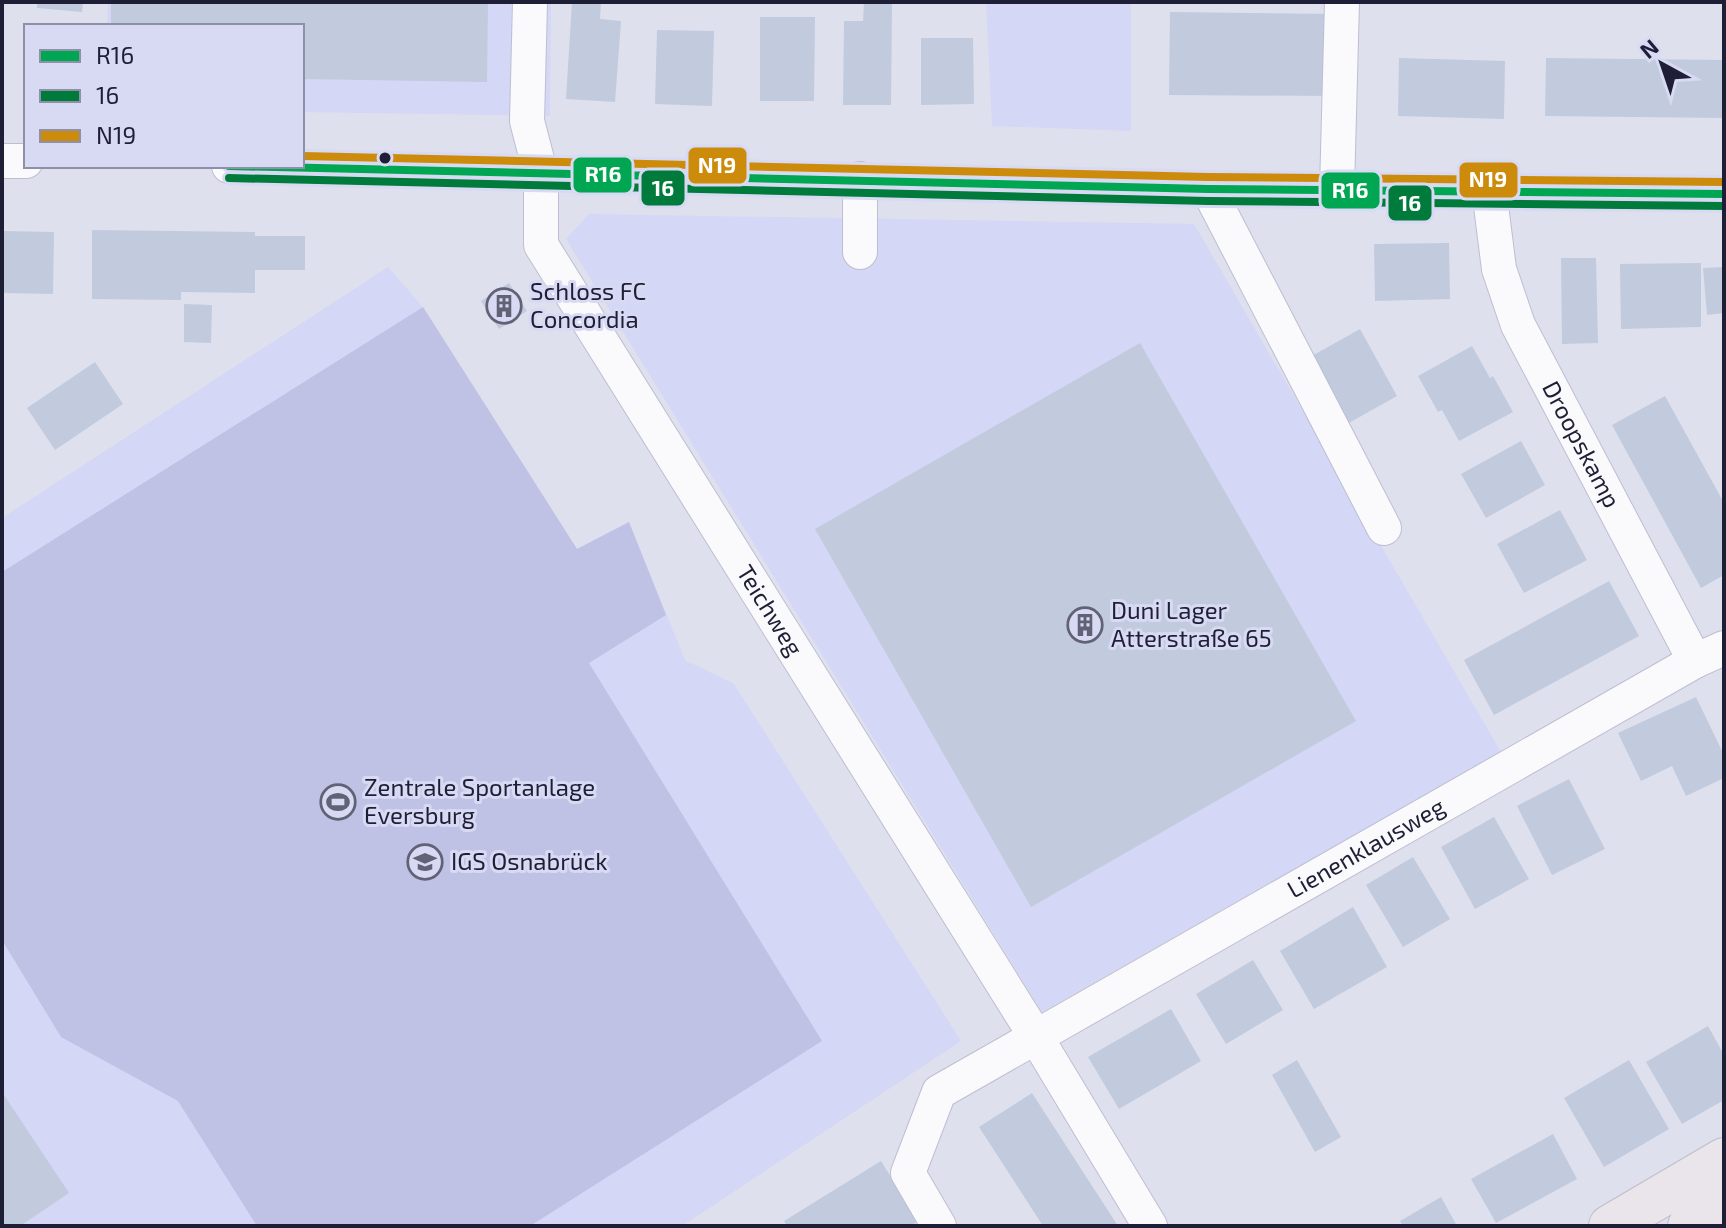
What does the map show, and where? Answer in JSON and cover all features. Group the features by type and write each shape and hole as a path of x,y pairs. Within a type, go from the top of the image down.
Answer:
{"main road":[{"path":"1610,1226 1724,1159"},
{"path":"1689,1226 1724,1205"}],"street":[{"name":"Teichweg","path":"530,2 527,121 541,175 541,245 1036,1037 1150,1226"},
{"path":"1337,189 1342,2"},
{"path":"2,161 24,161"},
{"path":"298,168 1208,189 1724,194"},
{"path":"860,179 860,252"},
{"path":"1208,189 1384,528"},
{"name":"Droopskamp","path":"1489,190 1499,269 1518,325 1710,654"},
{"name":"Lienenklausweg","path":"1036,1037 1710,654"},
{"path":"939,1226 908,1173 939,1092 1036,1037"}],"shaded area":[{"path":"108,2 551,2 550,116 304,112 304,24 107,24"},
{"path":"986,2 1131,2 1131,131 992,126"},
{"path":"589,214 1194,224 1501,752 1042,1012 566,239"},
{"name":"Zentrale Sportanlage Eversburg","path":"388,267 423,307 577,549 629,522 685,660 734,684 961,1041 682,1226 2,1226 2,518"},
{"name":"Zentrale Sportanlage Eversburg","path":"423,307 577,549 629,522 666,615 589,663 822,1041 530,1226 257,1226 178,1101 61,1037 2,940 2,572"}],"building":[{"path":"37,2 83,2 82,12 37,8"},
{"path":"111,2 488,2 487,82 304,79 304,24 111,24"},
{"path":"572,2 601,2 600,19 621,21 615,102 566,99"},
{"path":"864,2 892,2 891,105 843,105 844,21 863,21"},
{"path":"1170,12 1332,14 1331,96 1169,95"},
{"path":"760,17 815,17 814,101 760,101"},
{"path":"657,30 714,31 712,106 655,104"},
{"path":"921,38 973,38 974,104 921,105"},
{"path":"1399,58 1505,61 1504,119 1398,116"},
{"path":"1546,58 1724,60 1724,118 1545,116"},
{"path":"92,230 255,232 255,236 305,236 305,270 255,270 255,293 181,292 181,300 92,299"},
{"path":"2,231 54,232 53,294 2,293"},
{"path":"1449,243 1450,299 1375,301 1374,244"},
{"path":"1561,258 1596,258 1598,343 1562,344"},
{"path":"1701,263 1701,327 1621,329 1620,264"},
{"path":"1724,267 1724,313 1707,315 1703,268"},
{"name":"Schloss FC Concordia","path":"509,283 527,311 499,329 481,301"},
{"path":"184,304 212,305 211,343 184,342"},
{"path":"1360,329 1397,396 1347,424 1310,357"},
{"name":"Duni Lager Atterstraße 65","path":"1140,343 1356,721 1031,907 815,529"},
{"path":"1472,346 1513,412 1459,441 1418,376"},
{"path":"95,362 123,404 55,450 27,408"},
{"path":"1665,396 1724,503 1724,575 1701,588 1612,425"},
{"path":"1521,441 1545,485 1486,518 1461,474"},
{"path":"1560,510 1587,560 1524,593 1497,544"},
{"path":"1609,581 1639,636 1494,715 1464,660"},
{"path":"1696,697 1724,755 1724,778 1686,796 1672,766 1641,781 1618,733"},
{"path":"1569,779 1605,849 1552,875 1517,806"},
{"path":"1494,817 1529,879 1475,909 1441,847"},
{"path":"1413,857 1450,919 1403,947 1366,885"},
{"path":"1353,907 1387,967 1314,1009 1280,951"},
{"path":"1253,960 1283,1010 1226,1044 1196,994"},
{"path":"1171,1009 1201,1061 1119,1109 1088,1057"},
{"path":"1708,1026 1724,1055 1724,1100 1682,1124 1646,1062"},
{"path":"1297,1060 1341,1137 1315,1152 1272,1075"},
{"path":"1629,1060 1669,1129 1604,1167 1564,1098"},
{"path":"2,1092 69,1193 20,1226 2,1226"},
{"path":"1032,1093 1118,1226 1043,1226 979,1127"},
{"path":"1553,1134 1577,1179 1496,1223 1471,1179"},
{"path":"881,1161 918,1221 911,1226 787,1226 784,1221"},
{"path":"1441,1197 1457,1226 1403,1226 1400,1221"}],"transit line":[{"name":"N19","path":"304,156 1208,177 1724,182"},
{"name":"R16","path":"304,168 1208,189 1724,194"},
{"name":"16","path":"229,178 1208,201 1724,206"}],"place":[{"name":"Schloss FC Concordia","path":"504,306"},
{"name":"Duni Lager Atterstraße 65","path":"1085,625"},
{"name":"Zentrale Sportanlage Eversburg","path":"338,802"},
{"name":"IGS Osnabrück","path":"425,862"}]}
